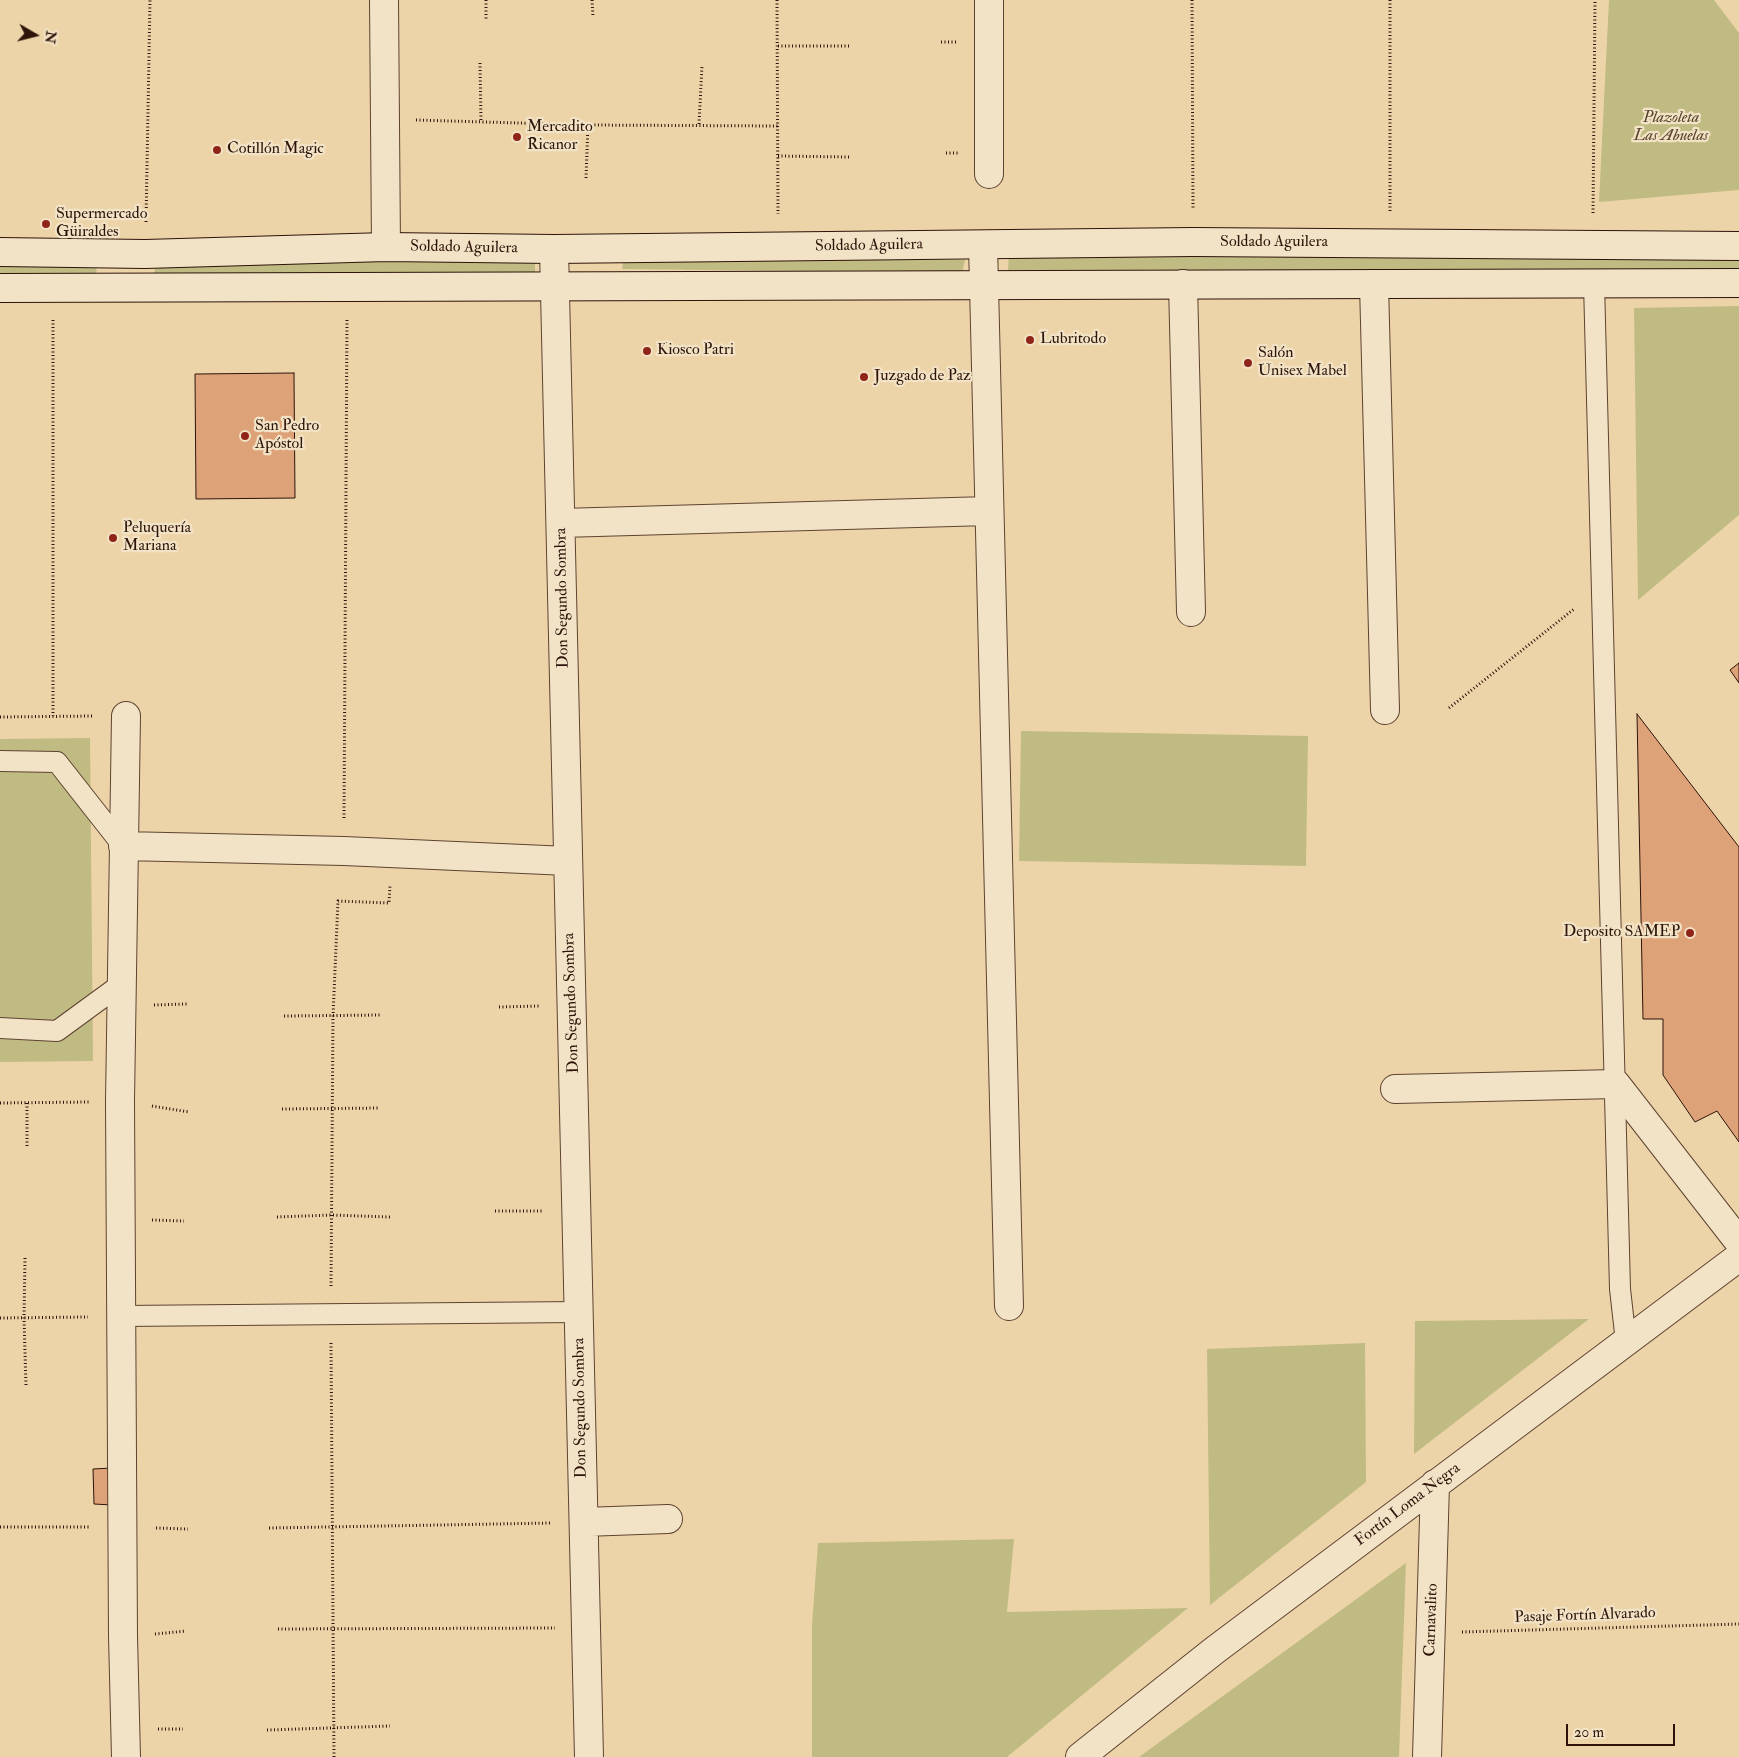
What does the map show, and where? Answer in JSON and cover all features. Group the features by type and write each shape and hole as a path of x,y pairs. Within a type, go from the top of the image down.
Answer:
{"street":[{"path":"384,0 386,247"},
{"path":"989,0 990,174"},
{"name":"Soldado Aguilera","path":"0,252 145,254 386,247 554,249 1193,242 1739,246"},
{"path":"983,245 982,285 1009,1306"},
{"name":"Don Segundo Sombra","path":"554,249 589,1757"},
{"path":"111,253 111,287"},
{"path":"0,288 1739,283"},
{"path":"1183,284 1191,612"},
{"path":"1374,284 1385,710"},
{"path":"561,523 988,511"},
{"path":"126,716 123,846 124,982 120,1101 126,1757"},
{"path":"123,846 344,851 568,861"},
{"path":"1395,1089 1616,1084 1739,1242"},
{"name":"Fortín Loma Negra","path":"1080,1757 1215,1650 1739,1257"},
{"name":"Carnavalito","path":"1427,1757 1435,1484"},
{"path":"584,1522 668,1519"}],"lane":[{"path":"1594,283 1620,1280 1626,1342"},
{"path":"0,761 57,762 123,846"},
{"path":"0,1028 57,1031 124,982"},
{"path":"121,1316 579,1312"}],"path":[{"path":"145,254 150,0"},
{"path":"486,0 486,20"},
{"path":"592,0 593,17"},
{"path":"777,0 778,247"},
{"path":"1192,0 1193,242"},
{"path":"1390,0 1390,244"},
{"path":"1592,246 1595,0"},
{"path":"778,46 850,46"},
{"path":"480,63 481,121"},
{"path":"698,124 702,66"},
{"path":"384,120 588,125 698,124 778,126"},
{"path":"586,178 588,125"},
{"path":"778,156 849,157"},
{"path":"344,851 347,287"},
{"path":"52,288 53,716"},
{"path":"1449,708 1602,587"},
{"path":"0,717 126,716"},
{"path":"334,1757 330,1314 333,1016 338,901 390,903 392,853"},
{"path":"499,1007 572,1005"},
{"path":"284,1016 381,1015"},
{"path":"26,1103 27,1148"},
{"path":"282,1109 380,1108"},
{"path":"495,1212 577,1210"},
{"path":"278,1217 331,1215 390,1217"},
{"path":"25,1258 26,1386"},
{"path":"0,1318 121,1316"},
{"path":"269,1528 584,1522"},
{"name":"Pasaje Fortín Alvarado","path":"1432,1633 1739,1624"},
{"path":"278,1630 586,1627"},
{"path":"267,1730 390,1726"}],"green space":[{"name":"Plazoleta Las Abuelas","path":"1609,0 1714,0 1739,33 1739,190 1599,202"},
{"path":"535,252 535,272 154,275 156,262"},
{"path":"1009,254 1739,260 1739,272 1008,270"},
{"path":"624,256 965,260 962,273 622,269"},
{"path":"0,263 97,264 96,276 0,276"},
{"path":"1739,306 1739,515 1638,600 1634,308"},
{"path":"1021,731 1308,736 1306,866 1019,861"},
{"path":"90,738 93,1061 0,1062 0,739"},
{"path":"1589,1319 1414,1454 1415,1321"},
{"path":"1365,1343 1366,1482 1210,1605 1207,1349"},
{"path":"1014,1539 1007,1612 1188,1608 1007,1757 812,1757 812,1625 818,1543"},
{"path":"1406,1563 1399,1757 1139,1757"}],"building":[{"name":"San Pedro Apóstol","path":"294,373 295,498 196,499 195,374"},
{"path":"1739,663 1739,683 1730,670"},
{"name":"Deposito SAMEP","path":"1637,714 1739,847 1739,1142 1717,1111 1695,1122 1663,1075 1663,1019 1643,1019"},
{"path":"112,1468 112,1505 94,1504 93,1469"}],"place":[{"name":"Mercadito Ricanor","path":"517,137"},
{"name":"Cotillón Magic","path":"217,150"},
{"name":"Supermercado Güiraldes","path":"46,224"},
{"name":"Lubritodo","path":"1030,340"},
{"name":"Kiosco Patri","path":"647,351"},
{"name":"Salón Unisex Mabel","path":"1248,363"},
{"name":"Juzgado de Paz","path":"864,377"},
{"name":"San Pedro Apóstol","path":"245,436"},
{"name":"Peluquería Mariana","path":"113,538"},
{"name":"Deposito SAMEP","path":"1690,933"}]}
